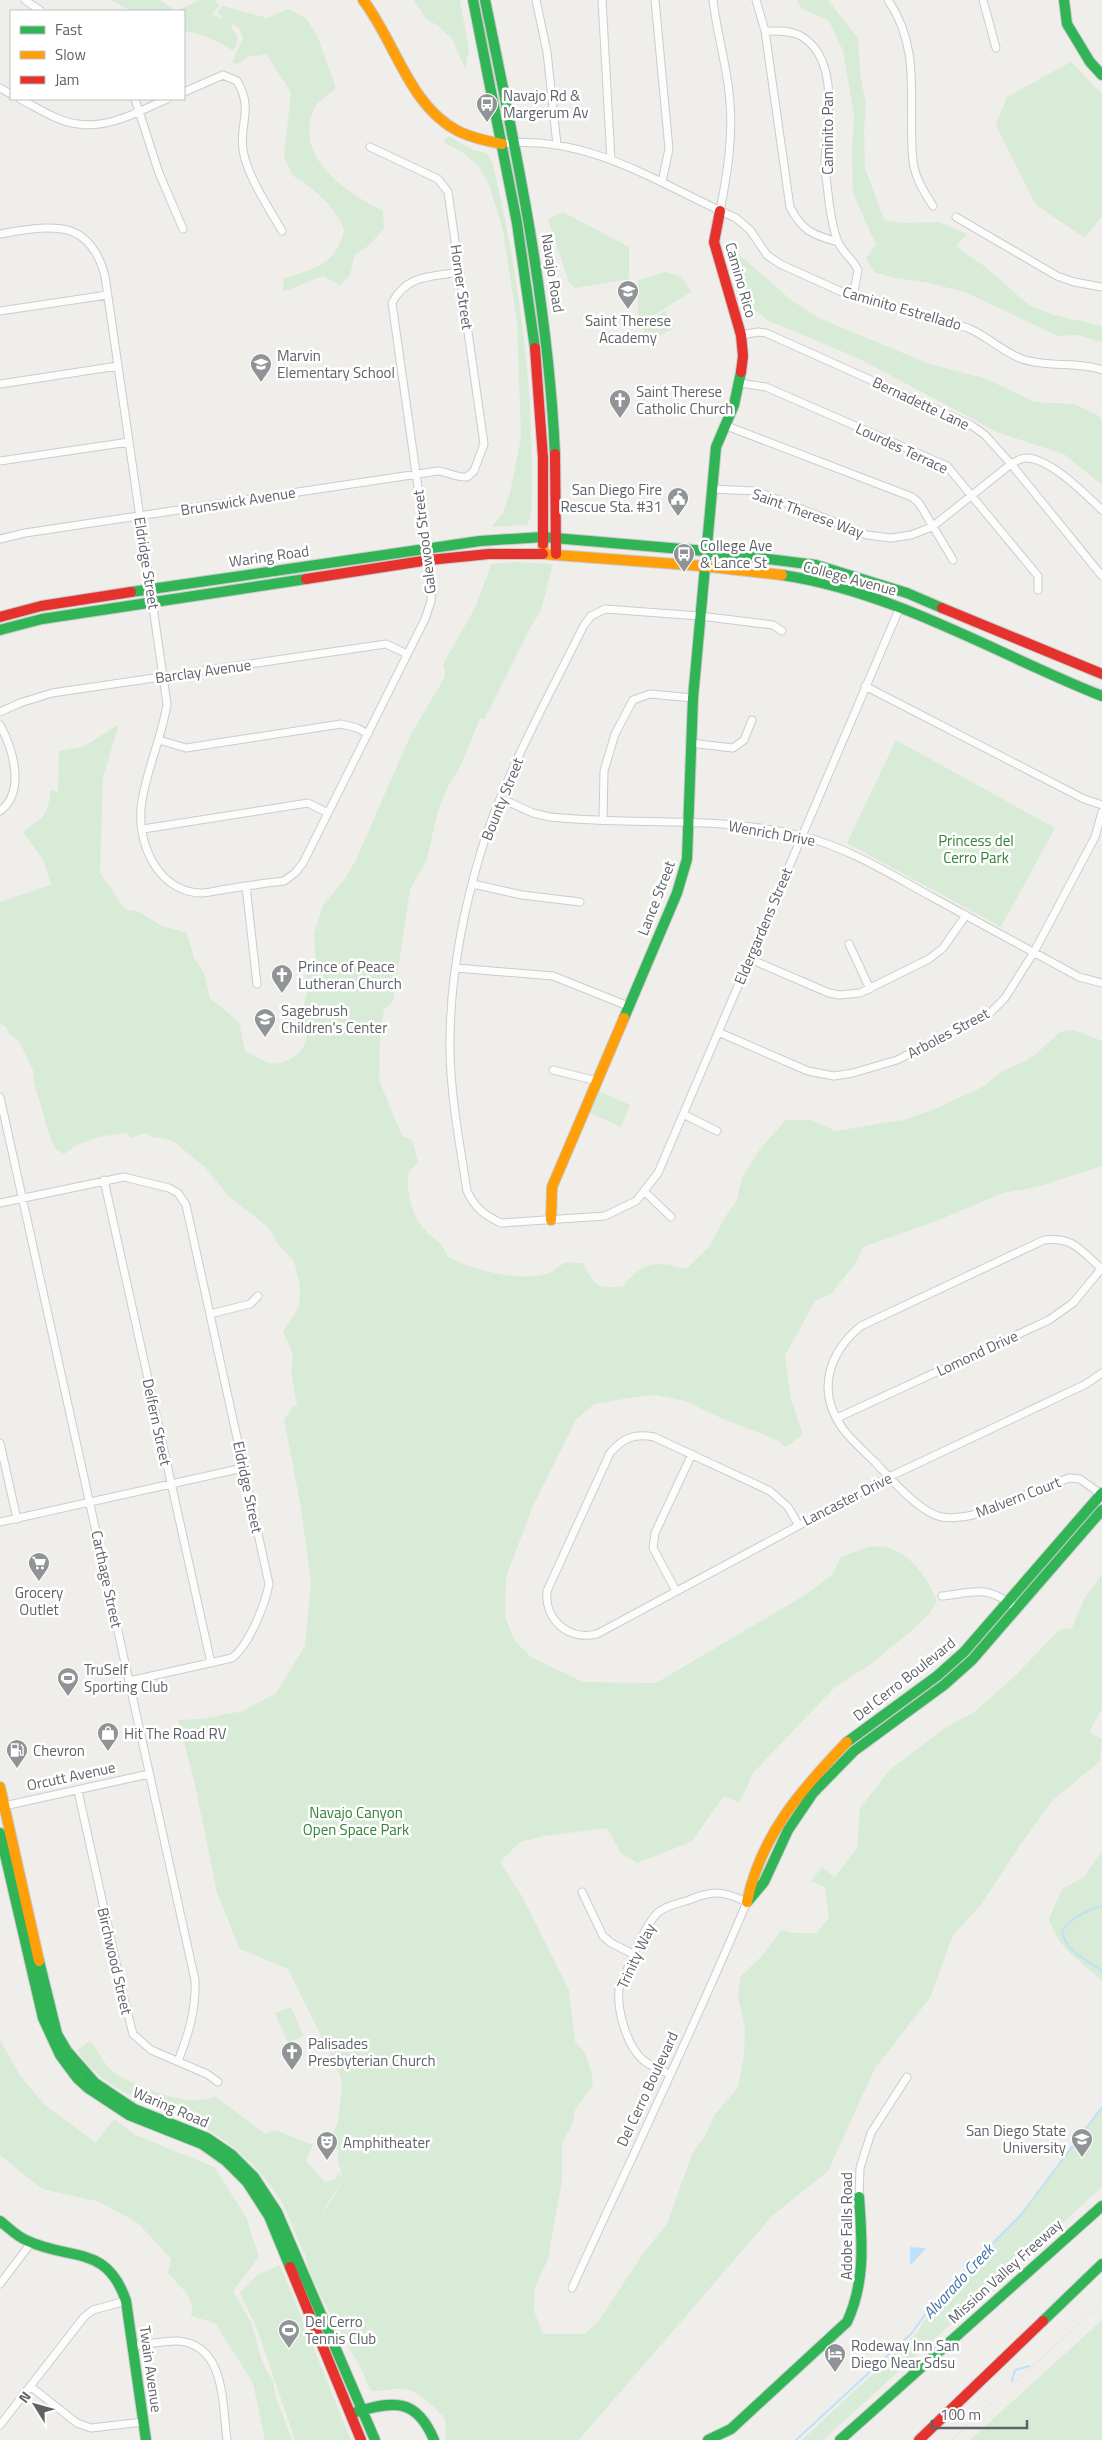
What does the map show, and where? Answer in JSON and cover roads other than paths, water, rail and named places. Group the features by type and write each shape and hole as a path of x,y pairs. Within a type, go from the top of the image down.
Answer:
{"main road":[{"path":"363,0 376,14 415,90 429,110 456,130 479,139 502,144"},
{"name":"Navajo Road","path":"473,0 518,233 536,356 543,464 542,554"},
{"name":"Navajo Road","path":"485,0 515,142 531,230 549,355 556,463 556,554"},
{"path":"1064,0 1067,24 1090,62 1102,74"},
{"name":"Camino Rico","path":"704,566 716,447 734,405 740,383 743,356 741,335 714,242 720,211"},
{"path":"518,233 531,230"},
{"name":"College Avenue","path":"543,536 705,551 816,565 883,585 1102,674"},
{"name":"Waring Road","path":"0,617 42,606 151,589 428,548 480,541 543,536"},
{"name":"Waring Road","path":"0,630 42,618 429,560 488,554 542,554"},
{"name":"College Avenue","path":"542,554 704,566 811,580 870,596 900,607 1059,679 1102,696"},
{"name":"Lance Street","path":"550,1220 552,1187 677,893 684,872 688,820 690,743 704,566"},
{"name":"Del Cerro Boulevard","path":"747,1902 752,1878 778,1824 804,1786 847,1742 937,1676 964,1652 1102,1494"},
{"name":"Del Cerro Boulevard","path":"747,1902 764,1882 788,1830 813,1794 836,1768 854,1751 944,1685 972,1660 1102,1510"},
{"name":"Waring Road","path":"0,1787 2,1807 57,2034 84,2073 121,2103 207,2138 232,2156 254,2177 277,2212 375,2440"},
{"name":"Waring Road","path":"0,1833 43,2018 50,2037 60,2055 77,2078 116,2108 202,2144 226,2161 247,2182 269,2216 361,2440"},
{"name":"Adobe Falls Road","path":"708,2440 731,2429 847,2322 857,2304 861,2286 859,2197"},
{"name":"Mission Valley Freeway","path":"840,2440 1102,2206"},
{"path":"0,2221 31,2243"},
{"name":"Twain Avenue","path":"31,2243 89,2257 101,2262 114,2276 124,2292 146,2440"},
{"path":"919,2440 1102,2264"},
{"path":"350,2414 388,2402 403,2404 419,2412 429,2424 434,2440"}],"street":[{"path":"25,0 40,10"},
{"path":"536,0 547,52 557,145"},
{"path":"602,0 612,160"},
{"path":"655,0 669,150 662,182"},
{"name":"Camino Rico","path":"713,0 730,102 731,140 720,211"},
{"path":"756,0 765,31 790,207 796,220 814,234 838,242"},
{"path":"888,0 898,15 906,34 911,62 913,162 920,186 933,206"},
{"path":"983,0 996,48"},
{"name":"Caminito Pan","path":"765,31 784,31 798,35 811,44 823,63 828,89 829,128 825,160 828,195 838,242 858,270 853,297"},
{"path":"185,92 223,76 237,81 247,107 243,132 246,159 264,199 282,231"},
{"path":"22,100 52,115 77,124 115,121 165,100"},
{"path":"135,100 159,173 183,229"},
{"name":"Caminito Estrellado","path":"502,144 515,142 557,145 586,150 662,182 736,218 750,230 767,255 780,264 853,297 968,328 980,333 1021,358 1047,364 1094,367 1102,370"},
{"name":"Horner Street","path":"370,146 438,178 448,192 484,444 474,471"},
{"path":"956,218 1057,276 1074,282 1102,287"},
{"name":"Eldridge Street","path":"0,234 44,227 60,227 81,236 90,243 100,258 108,295 167,704 142,800 140,815 149,858 170,883 186,890 201,893 246,886"},
{"name":"Galewood Street","path":"246,886 284,881 295,873 302,863 408,654 431,602 428,548 392,303 399,290 409,282 460,272"},
{"path":"0,311 108,295"},
{"name":"Bernadette Lane","path":"741,335 766,333 971,424 985,435 1011,464 1102,576"},
{"path":"0,384 118,366"},
{"name":"Lourdes Terrace","path":"740,383 766,386 947,466 1038,576 1038,590"},
{"path":"724,426 912,497 919,503 953,560"},
{"path":"0,461 129,442"},
{"name":"Saint Therese Way","path":"711,489 756,490 846,527 879,537 911,535 932,527 1011,464 1023,458 1036,459 1068,479 1102,510"},
{"name":"Brunswick Avenue","path":"0,539 26,533 438,471 447,472 460,478 467,478 474,471"},
{"name":"Eldergardens Street","path":"467,1191 479,1211 501,1223 597,1217 623,1209 645,1192 658,1173 900,607"},
{"name":"Bounty Street","path":"467,1191 453,1101 451,1062 452,1009 459,945 482,847 523,747 584,625 591,616 605,610 700,616 773,625 782,631"},
{"name":"Barclay Avenue","path":"0,712 20,703 52,693 386,644 408,654"},
{"path":"865,686 1084,799 1102,805"},
{"path":"603,819 604,771 615,734 633,700 650,694 693,698"},
{"path":"690,743 732,748 744,740 752,720"},
{"path":"0,724 10,748 16,786 12,799 0,810"},
{"path":"159,740 186,748 341,724 357,728 368,734"},
{"name":"Wenrich Drive","path":"502,799 532,813 550,817 688,820 754,827 802,836 832,845 869,862 1079,977 1102,983"},
{"path":"143,829 308,803 328,813"},
{"name":"Arboles Street","path":"718,1032 808,1071 834,1076 853,1074 897,1060 990,1013 1005,998 1034,952 1095,837 1102,812"},
{"path":"473,884 522,895 580,902"},
{"path":"246,886 257,984"},
{"path":"750,959 829,993 840,995 860,993 929,959 943,948 966,915"},
{"path":"849,944 870,989"},
{"path":"456,968 553,976 628,1006"},
{"path":"553,1070 597,1081"},
{"name":"Carthage Street","path":"0,1097 195,1980 196,2002 193,2019 178,2061"},
{"path":"683,1114 716,1131"},
{"name":"Eldridge Street","path":"104,1180 130,1178 169,1188 178,1193 186,1206 269,1584 256,1620 240,1651 232,1658 130,1681"},
{"path":"0,1204 104,1180"},
{"name":"Delfern Street","path":"104,1180 210,1663"},
{"path":"645,1192 670,1217"},
{"name":"Malvern Court","path":"1102,1268 1068,1240 1057,1238 1044,1240 861,1326 847,1338 836,1354 831,1366 828,1387 832,1406 843,1429 918,1504 944,1517 973,1516 1069,1478 1080,1479 1102,1494"},
{"name":"Lomond Drive","path":"837,1418 1049,1320 1073,1303 1102,1268"},
{"path":"210,1314 250,1304 258,1296"},
{"name":"Lancaster Drive","path":"692,1454 642,1435 628,1437 619,1442 610,1453 547,1591 546,1597 550,1614 561,1628 581,1636 597,1634 798,1524 889,1477 1086,1384 1102,1373"},
{"path":"0,1443 16,1519"},
{"path":"676,1591 653,1548 655,1533 692,1454 770,1491 788,1507 798,1524"},
{"path":"0,1522 243,1468"},
{"path":"942,1596 985,1591 998,1594 1017,1609"},
{"name":"Orcutt Avenue","path":"2,1807 149,1774"},
{"name":"Birchwood Street","path":"78,1790 131,2028 137,2039 146,2046 207,2074 218,2082"},
{"path":"582,1892 603,1936 611,1943 635,1955"},
{"name":"Trinity Way","path":"670,2074 644,2061 632,2049 618,2000 619,1989 650,1922 660,1911 707,1892 718,1892 747,1902"},
{"name":"Del Cerro Boulevard","path":"572,2288 747,1902"},
{"name":"Adobe Falls Road","path":"859,2197 860,2168 871,2133 907,2077"},
{"path":"0,2284 31,2243"},
{"path":"0,2425 84,2317 93,2310 126,2302"},
{"path":"132,2346 177,2341 190,2343 206,2353 216,2368 228,2440"},
{"path":"30,2386 77,2423 92,2428 143,2422"}],"water":[{"path":"910,2247 926,2248 911,2265 910,2264"}],"waterway":[{"name":"Alvarado Creek","path":"1102,1906 1080,1915 1062,1931 1067,1944 1072,1950 1102,1971"},
{"name":"Alvarado Creek","path":"796,2440 912,2333 934,2302 1020,2216 1102,2107"},
{"path":"1012,2381 1015,2370 1029,2366"}],"tram line":[{"path":"951,2440 1102,2303"}],"place":[{"name":"Navajo Rd & Margerum Av","path":"487,123"},
{"name":"Saint Therese Academy","path":"628,310"},
{"name":"Marvin Elementary School","path":"261,383"},
{"name":"Saint Therese Catholic Church","path":"620,419"},
{"name":"San Diego Fire Rescue Sta. #31","path":"678,517"},
{"name":"College Ave & Lance St","path":"684,573"},
{"name":"Prince of Peace Lutheran Church","path":"282,994"},
{"name":"Sagebrush Children's Center","path":"265,1038"},
{"name":"Grocery Outlet","path":"39,1582"},
{"name":"TruSelf Sporting Club","path":"68,1697"},
{"name":"Hit The Road RV","path":"108,1752"},
{"name":"Chevron","path":"17,1769"},
{"name":"Palisades Presbyterian Church","path":"292,2071"},
{"name":"San Diego State University","path":"1082,2158"},
{"name":"Amphitheater","path":"327,2161"},
{"name":"Del Cerro Tennis Club","path":"289,2349"},
{"name":"Rodeway Inn San Diego Near Sdsu","path":"835,2373"}],"park label":[{"name":"Princess del Cerro Park","path":"976,848"},
{"name":"Navajo Canyon Open Space Park","path":"356,1820"}]}
